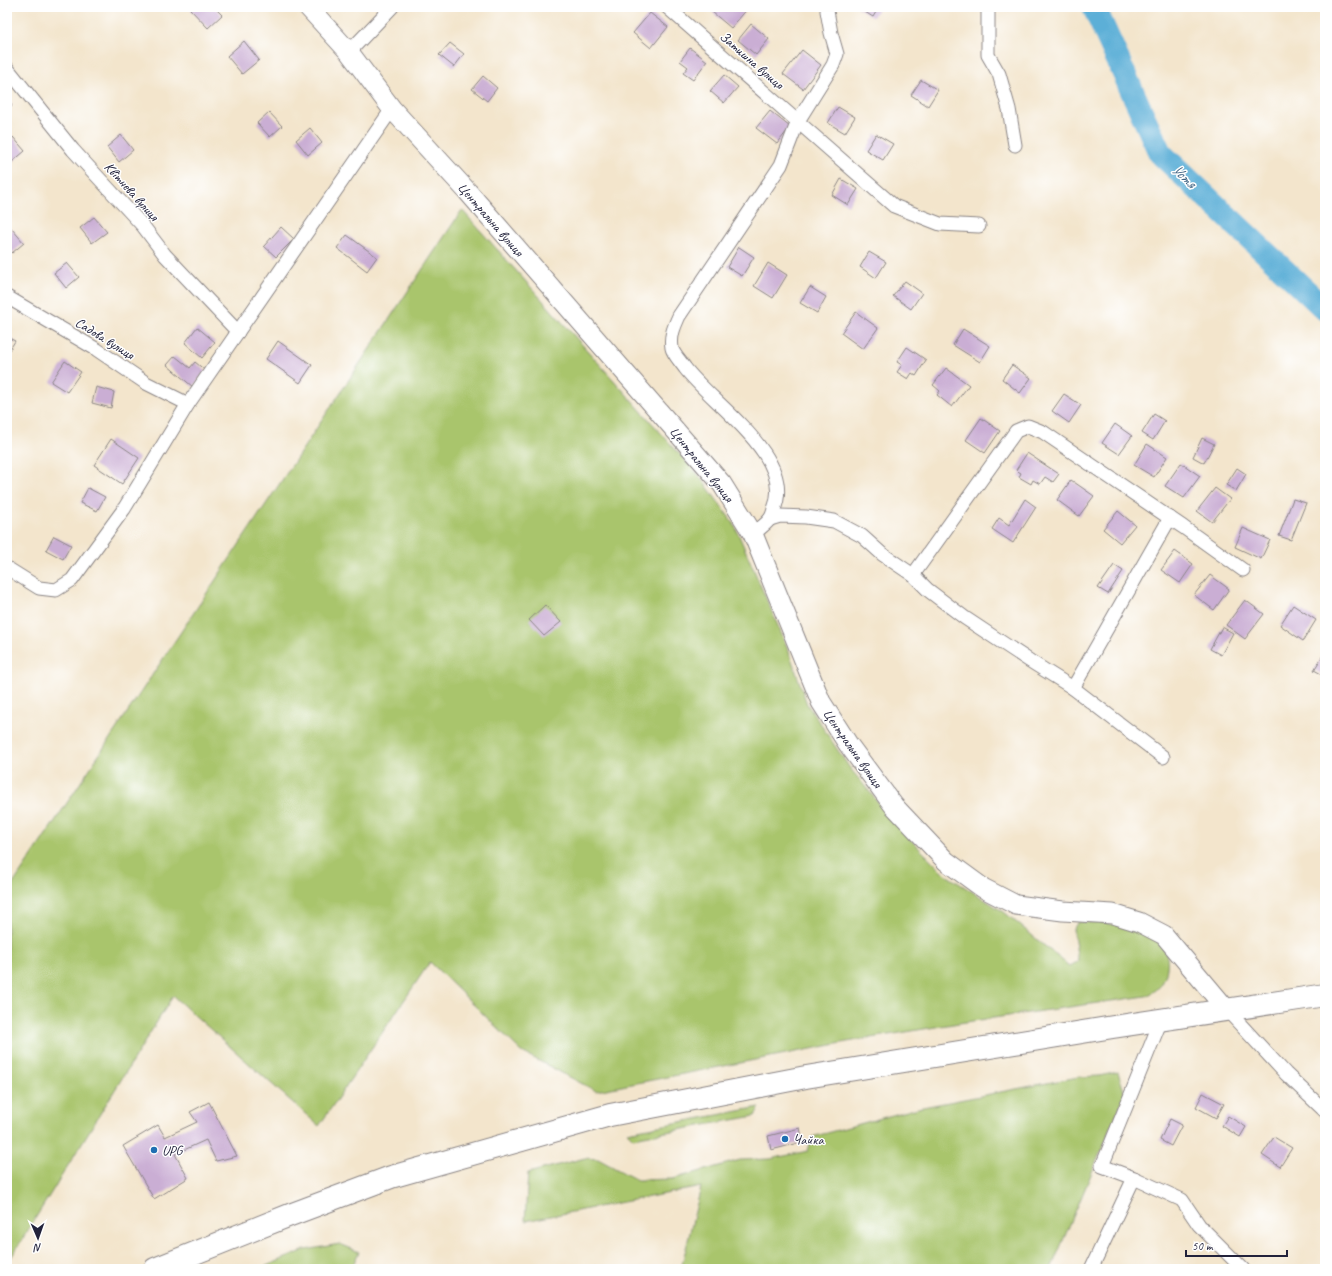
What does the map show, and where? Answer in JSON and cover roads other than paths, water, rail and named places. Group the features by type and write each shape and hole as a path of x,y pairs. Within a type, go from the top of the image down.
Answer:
{"highway":[{"path":"155,1269 290,1215 391,1177 610,1115 806,1077 1325,995"}],"street":[{"name":"Центральна вулиця","path":"308,7 349,52 392,109 468,192 722,484 753,534 821,702 848,744 894,806 946,861 983,888 1016,905 1063,911 1114,914 1139,922 1164,935 1227,1010"},
{"path":"349,52 392,7"},
{"name":"Затишна вулиця","path":"667,7 894,206 940,224 978,226"},
{"path":"753,534 770,519 779,499 778,481 771,464 747,430 727,413 691,376 672,350 671,334 679,316 781,165 798,121 833,65 837,54 827,11 829,7"},
{"path":"988,7 988,55 999,74 1009,109 1015,145"},
{"name":"Квітнева вулиця","path":"7,68 73,150 143,226 165,255 238,332"},
{"path":"7,568 39,588 56,590 72,580 124,509 188,404 392,109"},
{"name":"Садова вулиця","path":"7,297 96,349 146,383 188,404"},
{"path":"913,575 1016,431 1028,426 1043,432 1170,518 1243,570"},
{"path":"770,519 780,516 806,517 834,521 862,536 882,554 913,575 928,590 965,618 1074,688 1163,757"},
{"path":"1074,688 1170,518"},
{"path":"1227,1010 1286,1074 1325,1110"},
{"path":"1161,1020 1102,1166 1134,1178 1182,1200 1199,1225 1243,1269"},
{"path":"1092,1269 1134,1178"}],"waterway":[{"name":"Устя","path":"1094,7 1160,153 1325,309"}],"place":[{"name":"Чайка","path":"785,1139"},
{"name":"UPG","path":"154,1150"}]}
